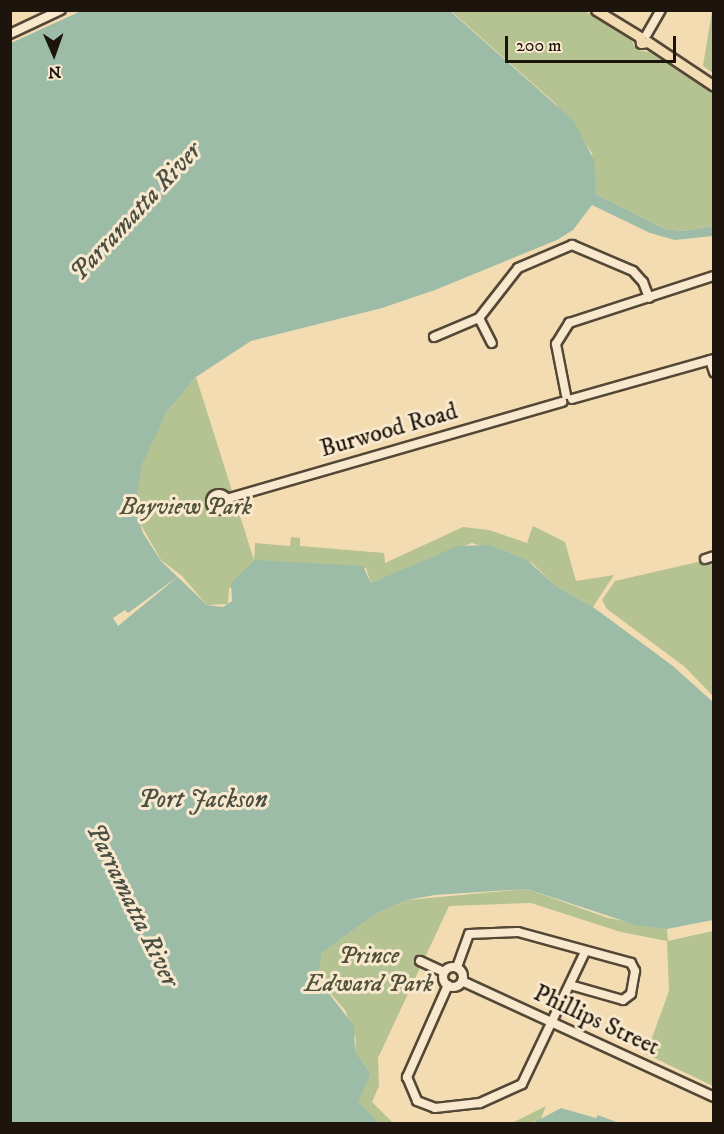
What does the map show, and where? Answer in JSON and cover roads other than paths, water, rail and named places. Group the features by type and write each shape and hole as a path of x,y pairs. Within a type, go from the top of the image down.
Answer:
{"main road":[{"path":"597,10 645,38 714,86"}],"street":[{"path":"10,34 61,10"},
{"path":"645,38 661,10"},
{"path":"434,337 479,318 518,268 572,245 633,271 643,282 649,298"},
{"path":"567,399 556,354 563,329 576,318 649,298 714,276"},
{"path":"479,318 492,343"},
{"path":"712,360 714,372"},
{"name":"Burwood Road","path":"226,499 567,399 712,360"},
{"path":"420,961 444,972 457,967 469,934 530,933 585,952 632,963 635,971 631,994 617,1001 570,985"},
{"path":"444,972 448,985 407,1077 417,1101 435,1108 480,1103 516,1089 528,1077 585,952"},
{"path":"448,985 462,981 462,972 457,967"},
{"name":"Phillips Street","path":"462,981 714,1097"}],"water":[{"name":"Port Jackson","path":"81,11 450,11 573,120 594,160 596,194 665,229 683,231 713,226 713,236 675,240 650,233 592,205 573,230 557,240 435,290 382,308 251,341 196,377 166,413 142,465 135,507 143,533 161,561 207,605 223,607 232,601 231,583 255,560 363,566 371,583 458,546 489,545 527,560 556,586 593,607 673,666 713,702 713,920 667,929 636,925 527,889 435,895 407,900 377,913 322,953 318,979 354,1026 355,1051 371,1074 358,1102 379,1123 11,1124 11,43"},
{"path":"561,1108 596,1118 598,1115 619,1123 533,1123"}],"water label":[{"name":"Parramatta River","path":"136,212"},
{"name":"Parramatta River","path":"132,905"}],"park label":[{"name":"Bayview Park","path":"186,508"},
{"name":"Prince Edward Park","path":"369,971"}]}
